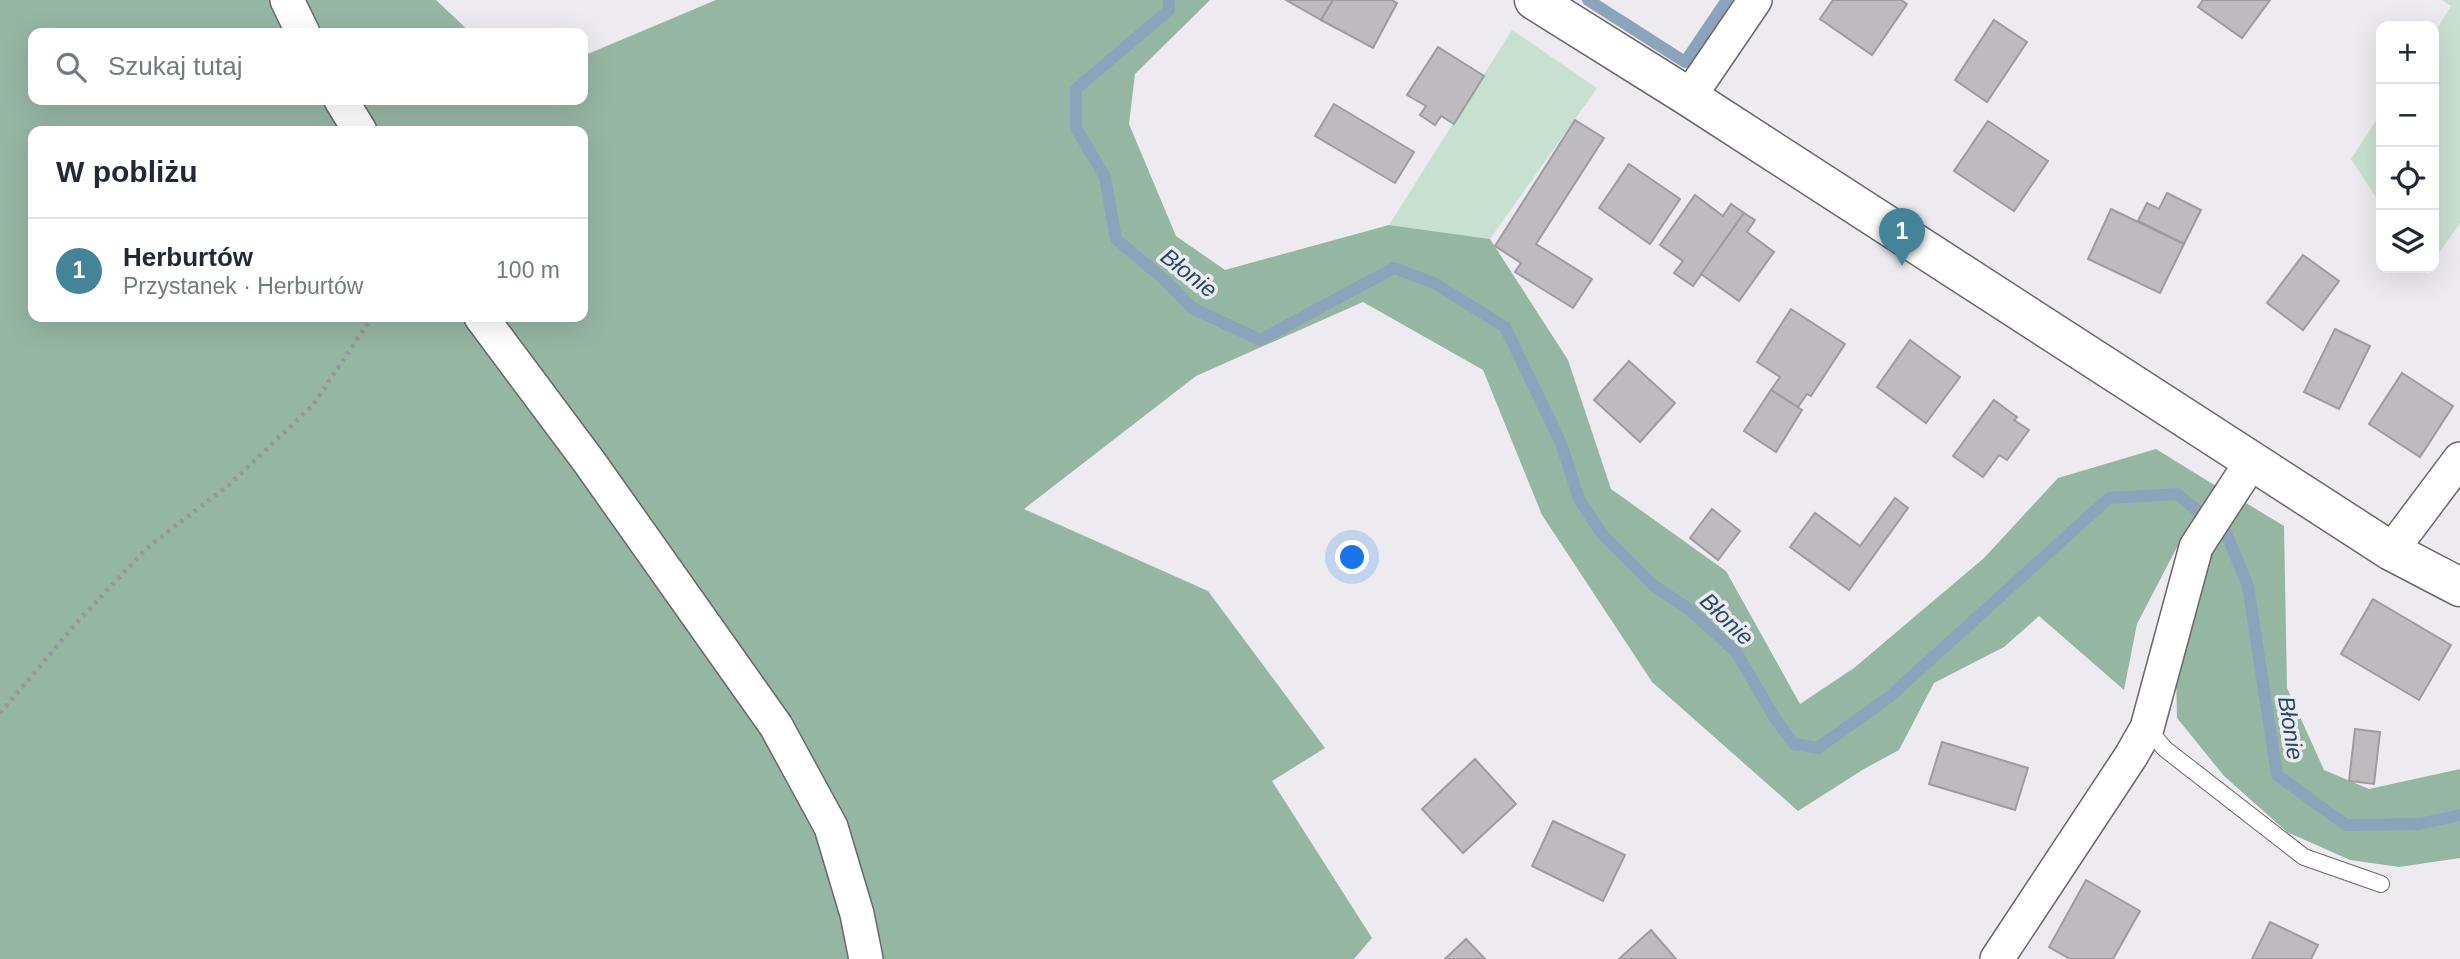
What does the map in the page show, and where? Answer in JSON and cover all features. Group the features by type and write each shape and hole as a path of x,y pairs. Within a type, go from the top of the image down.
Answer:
{"street":[{"path":"286,0 300,28"},
{"path":"1534,0 1689,97 2243,474 2460,587"},
{"path":"1689,97 1755,0"},
{"path":"344,105 357,126"},
{"path":"485,322 590,463 775,726 831,827 857,914 866,959"},
{"path":"2391,551 2460,459"},
{"path":"1997,959 2131,757 2147,728 2196,547 2243,474"}],"lane":[{"path":"2147,728 2165,749 2304,857 2381,884"}],"path":[{"path":"0,713 80,619 147,548 230,484 313,405 369,322"}],"green space":[{"path":"0,0 436,0 466,28 28,28 28,105 588,105 588,54 716,0 1210,0 1135,74 1129,124 1176,236 1225,270 1389,225 1490,239 1568,360 1611,489 1726,571 1800,704 1854,668 1984,558 2058,478 2156,449 2216,486 2176,549 2137,624 2124,690 2039,616 2004,647 1934,683 1899,750 1798,811 1652,682 1542,515 1483,370 1363,302 1196,376 1024,509 1208,591 1325,748 1272,781 1372,938 1354,959 0,959"},
{"path":"2442,0 2460,0 2460,223 2439,253 2439,25 2451,6"},
{"path":"1512,30 1597,88 1490,239 1389,225"},
{"path":"2376,121 2376,197 2351,159"},
{"path":"2246,503 2284,526 2287,688 2324,770 2369,789 2460,769 2460,858 2399,867 2350,860 2287,832 2224,776 2177,718 2176,675 2204,562"}],"building":[{"path":"1286,0 1333,0 1321,20"},
{"path":"1333,0 1392,0 1397,3 1373,48 1321,20"},
{"path":"1833,0 1901,0 1907,4 1872,55 1820,19"},
{"path":"2203,0 2270,0 2242,38 2198,7"},
{"path":"1994,20 2027,42 1987,102 1955,80"},
{"path":"1438,47 1484,76 1454,124 1441,116 1435,125 1420,115 1426,106 1407,95"},
{"path":"1334,104 1414,152 1395,183 1315,136"},
{"path":"1575,120 1604,138 1536,244 1592,279 1573,308 1515,272 1521,263 1495,246"},
{"path":"1988,121 2048,161 2014,211 1954,171"},
{"path":"1629,164 1680,199 1650,244 1599,208"},
{"path":"2167,193 2201,210 2184,244 2138,221 2147,203 2159,209"},
{"path":"1695,195 1723,216 1731,204 1744,213 1693,286 1674,273 1683,261 1660,245"},
{"path":"2111,209 2184,244 2160,293 2088,259"},
{"path":"1744,213 1755,220 1747,232 1774,252 1739,301 1701,274"},
{"path":"2303,255 2339,281 2303,330 2267,303"},
{"path":"1791,309 1845,344 1811,396 1807,394 1798,407 1771,390 1780,377 1757,362"},
{"path":"2335,329 2370,346 2339,409 2304,392"},
{"path":"1910,340 1960,377 1926,423 1877,387"},
{"path":"1629,361 1675,403 1640,442 1594,400"},
{"path":"2402,373 2453,406 2420,457 2369,424"},
{"path":"1771,390 1802,410 1776,452 1744,431"},
{"path":"1994,400 2017,417 2014,420 2029,430 2007,460 1999,455 1983,477 1953,456"},
{"path":"1895,498 1908,508 1849,590 1790,547 1815,513 1860,546"},
{"path":"1712,509 1740,531 1718,560 1690,538"},
{"path":"2373,599 2451,645 2419,700 2341,654"},
{"path":"2355,729 2380,732 2374,784 2349,781"},
{"path":"1942,742 2028,768 2015,810 1929,784"},
{"path":"1475,759 1516,804 1463,853 1422,809"},
{"path":"1553,821 1625,855 1603,901 1532,866"},
{"path":"2086,880 2140,911 2113,959 2070,959 2049,947"},
{"path":"2270,922 2318,945 2311,959 2252,959"},
{"path":"1651,930 1676,959 1619,959"},
{"path":"1466,939 1485,959 1445,959"}],"waterway":[{"name":"Błonie","path":"1169,0 1169,10 1076,89 1076,128 1105,177 1116,239 1166,281 1192,308 1260,340 1394,268 1434,283 1505,327 1561,443 1579,499 1602,534 1653,585 1690,610 1736,652 1776,720 1794,744 1818,748 1888,698 2109,498 2177,494 2227,535 2248,586 2277,775 2346,825 2419,824 2460,815"},
{"path":"1588,0 1685,62 1727,0"}],"place":[{"name":"Herburtów","path":"1902,266"}]}
